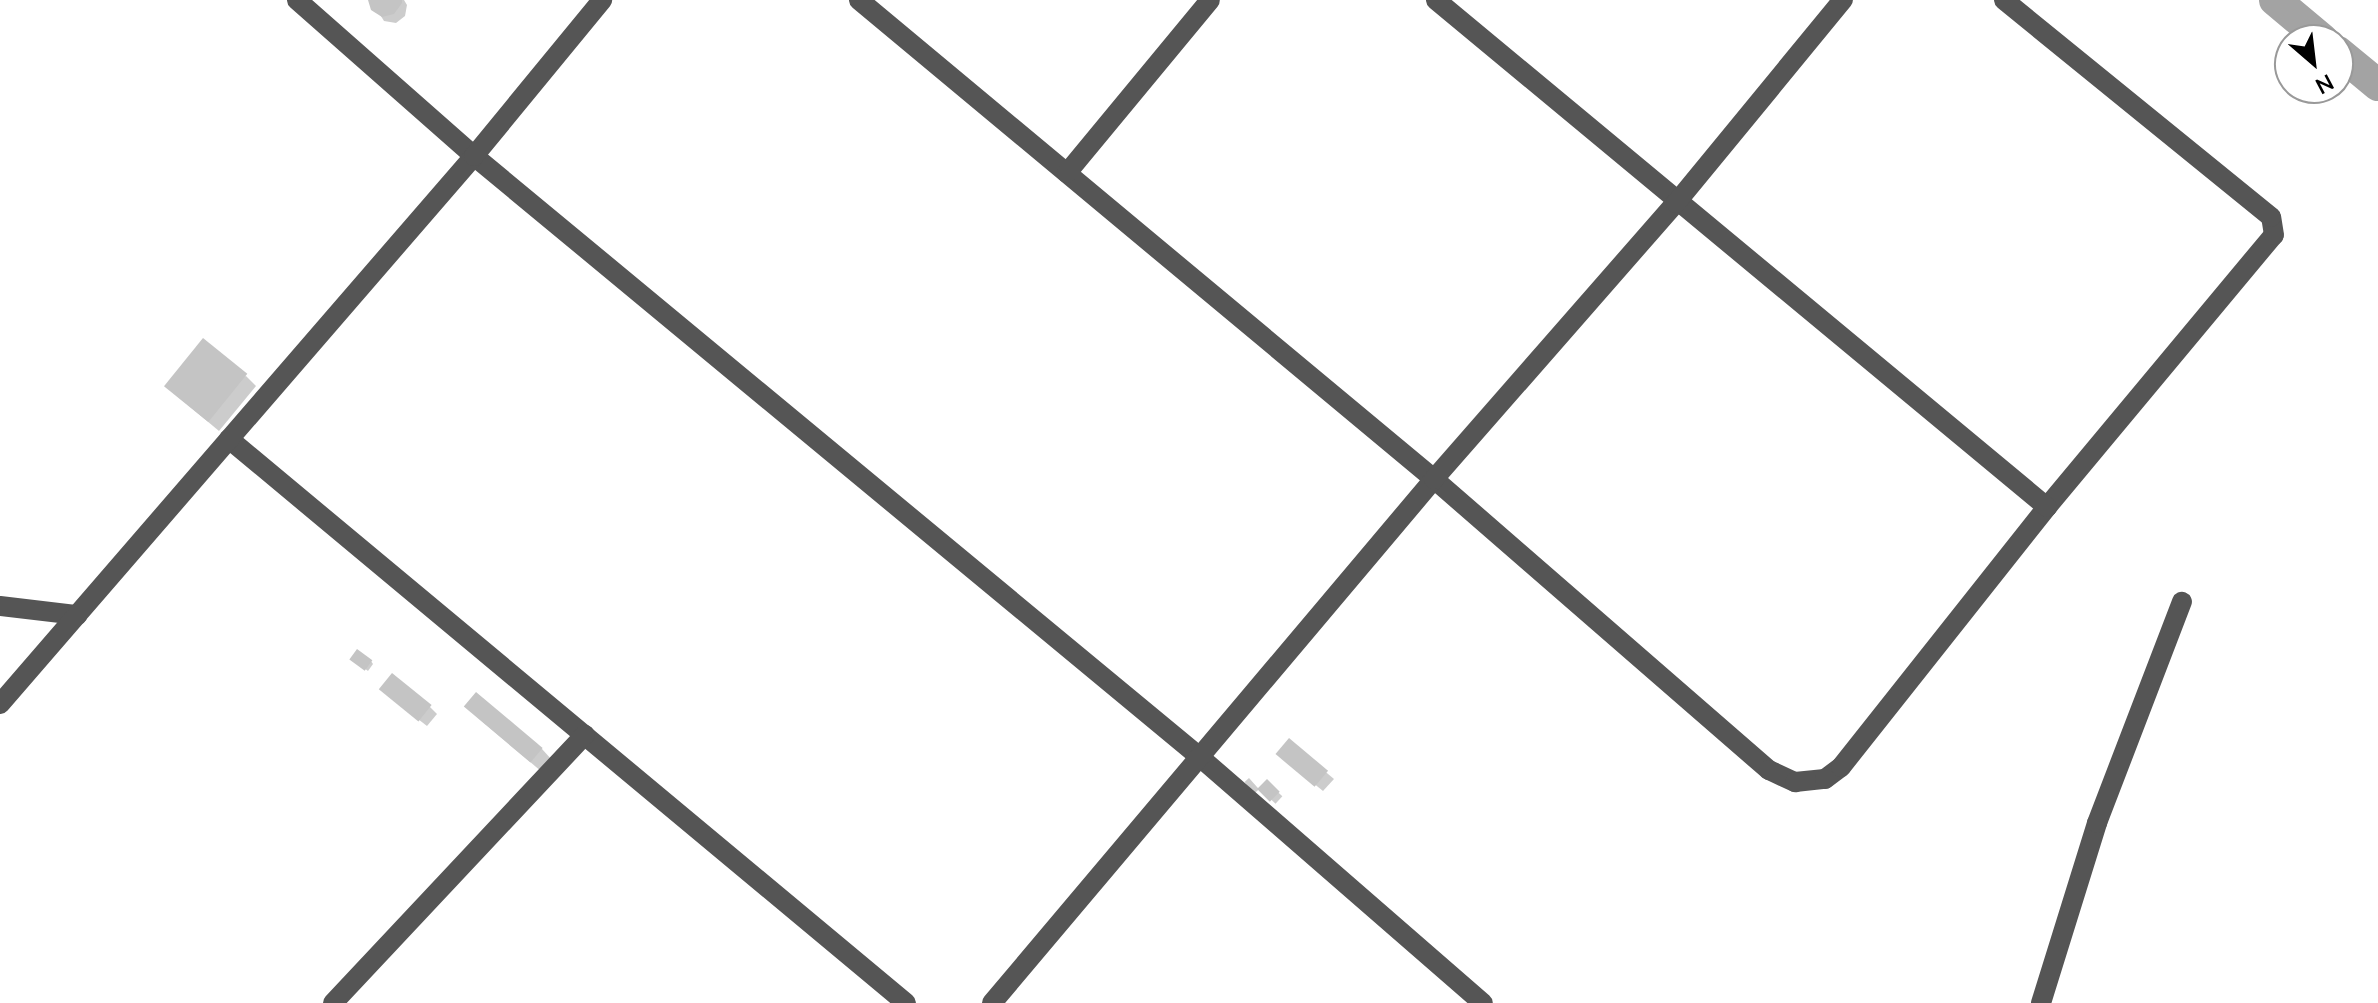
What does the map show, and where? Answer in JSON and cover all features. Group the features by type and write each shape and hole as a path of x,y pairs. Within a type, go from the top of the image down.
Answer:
{"street":[{"path":"297,0 474,156 1202,759 1483,1003"},
{"path":"0,704 474,156 602,0"},
{"path":"859,0 1434,479 1769,770 1795,782 1825,779 1841,767 2047,507 2274,235 2275,225 2271,217 2004,0"},
{"path":"1067,173 1210,0"},
{"path":"1436,0 1676,203 2047,507"},
{"path":"992,1003 1202,759 1434,479 1676,203 1843,0"},
{"path":"229,439 906,1003"},
{"path":"2041,1003 2097,823 2182,602"},
{"path":"0,606 77,615"},
{"path":"333,1003 585,735"}],"building":[{"path":"368,0 402,0 402,3 394,14 382,17 371,10"},
{"path":"203,338 247,374 208,422 164,386"},
{"path":"357,649 372,660 365,671 349,660"},
{"path":"392,673 432,705 418,721 379,689"},
{"path":"476,692 543,748 530,762 464,707"},
{"path":"1289,738 1328,771 1315,787 1276,754"},
{"path":"1267,779 1280,792 1270,802 1257,789"}],"waterway":[{"path":"2275,0 2304,24"},
{"path":"2354,65 2378,85"}]}
